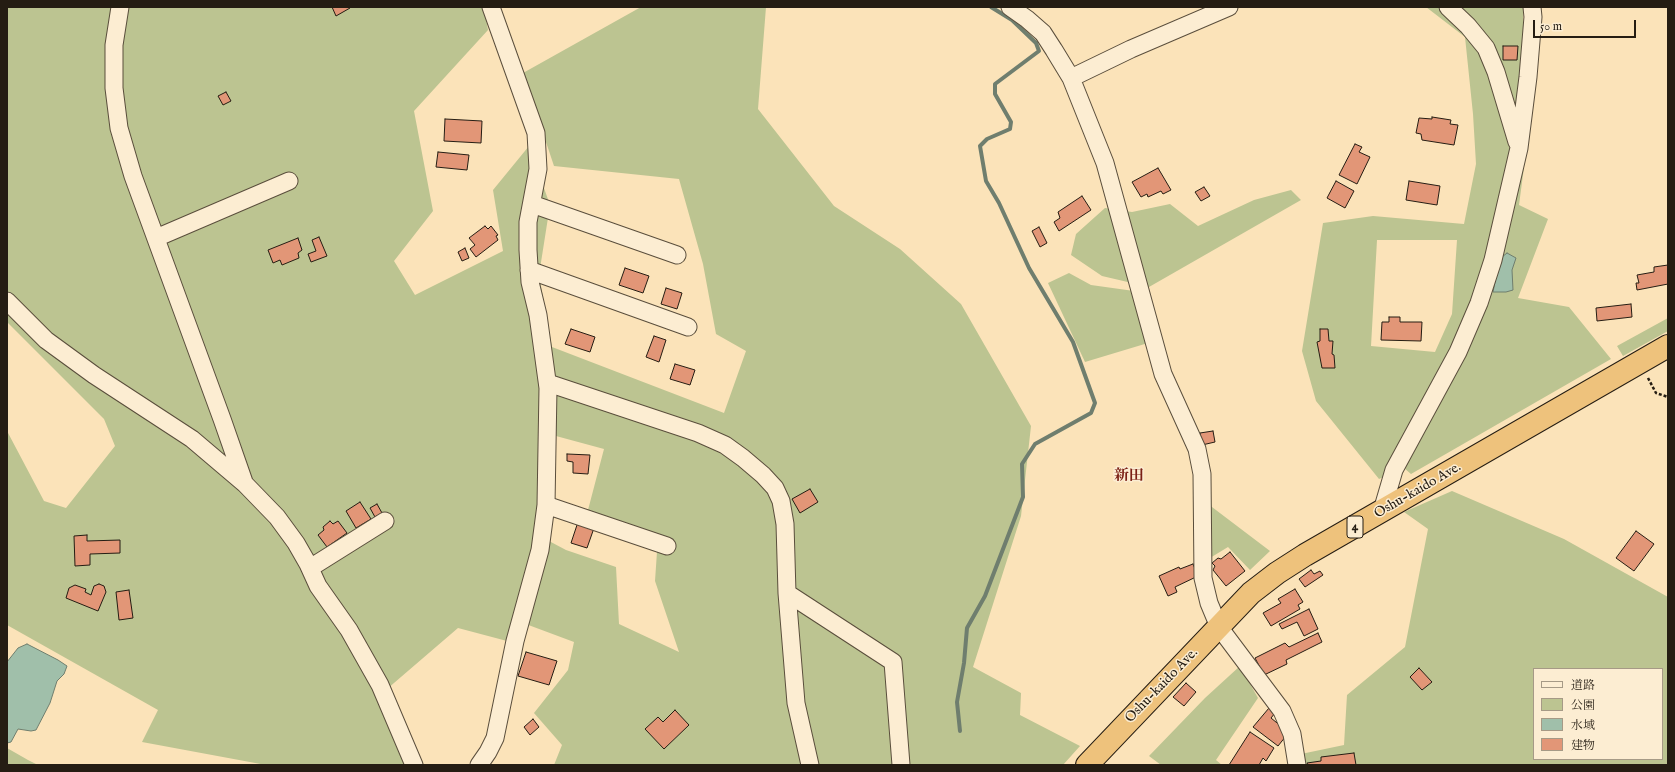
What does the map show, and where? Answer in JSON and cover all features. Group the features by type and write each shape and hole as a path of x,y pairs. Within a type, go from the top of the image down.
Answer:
{"highway":[{"name":"Oshu-kaido Ave.","path":"1087,765 1251,593 1277,573 1668,346"}],"street":[{"path":"120,7 114,45 114,88 119,128 134,176 245,484"},
{"path":"479,765 488,752 494,738 515,641 540,550 546,505 548,383 538,315 530,282 529,270 528,222 538,169 536,133 491,7"},
{"path":"1010,7 1027,19 1042,33 1071,78 1105,163 1163,374 1197,448 1202,474 1203,578 1209,603 1219,627 1282,711 1292,734 1297,765"},
{"path":"1071,78 1131,49 1228,7"},
{"path":"1448,7 1468,26 1486,48 1496,72 1519,148"},
{"path":"1382,511 1394,470 1458,352 1479,303 1493,260 1519,148 1528,78 1533,17 1532,7"},
{"path":"156,238 289,180"},
{"path":"532,204 677,255"},
{"path":"529,270 688,327"},
{"path":"7,301 46,340 94,375 192,438 245,484 277,517 296,543 318,586 349,630 380,685 414,765"},
{"path":"548,383 698,433 725,445 763,475 775,488 781,501 785,524 787,593 796,703 810,765"},
{"path":"546,505 666,546"},
{"path":"310,568 386,521"},
{"path":"787,593 893,662 901,765"}],"path":[{"path":"1640,362 1656,393 1668,397"}],"green space":[{"path":"7,7 484,7 488,30 414,111 433,211 394,261 415,295 503,251 493,190 529,146 550,205 539,275 552,347 724,413 746,351 716,334 703,264 679,179 554,166 523,73 641,7 766,7 758,109 834,206 900,249 961,304 1031,426 1021,516 973,667 1021,693 1020,715 1080,746 1063,765 554,765 562,745 534,713 568,670 574,642 515,620 507,641 458,628 387,689 424,765 266,765 142,742 158,710 7,625 7,431 44,501 66,508 115,446 104,419 7,322","holes":["556,436 604,449 588,510 658,537 655,581 679,652 619,624 616,567 566,550 549,541"]},
{"path":"1426,7 1523,7 1526,152 1519,205 1548,219 1518,298 1569,307 1611,359 1411,474 1404,468 1379,479 1316,401 1302,351 1323,223 1373,216 1464,224 1476,164 1473,114 1465,37","holes":["1377,240 1457,240 1452,314 1435,352 1371,346"]},
{"path":"1291,190 1301,200 1149,287 1102,276 1071,255 1076,234 1105,208 1132,212 1170,204 1198,226 1254,200"},
{"path":"1069,273 1091,285 1134,291 1148,343 1085,362 1048,283"},
{"path":"1668,318 1668,331 1623,356 1617,346"},
{"path":"1452,491 1564,539 1668,597 1668,765 1293,765 1301,754 1344,745 1347,695 1405,647 1428,529 1404,512"},
{"path":"1208,504 1270,551 1250,570 1228,547 1210,558"},
{"path":"1240,666 1258,698 1216,760 1222,765 1161,765 1149,756 1205,698"},
{"path":"7,748 28,760 38,765 7,765"}],"water":[{"path":"1507,253 1516,258 1512,270 1513,290 1506,292 1493,292 1502,257"},
{"path":"27,644 67,666 64,674 57,681 50,703 36,730 31,731 18,729 11,742 7,743 7,662 18,648"}],"building":[{"path":"332,7 349,7 350,8 336,16"},
{"path":"1503,46 1518,46 1517,60 1503,60"},
{"path":"226,92 231,101 223,105 218,96"},
{"path":"1432,117 1451,120 1450,124 1458,125 1454,145 1422,140 1421,134 1416,133 1419,118 1432,119"},
{"path":"445,119 482,121 481,143 444,141"},
{"path":"1355,144 1362,147 1359,152 1370,157 1357,184 1339,175"},
{"path":"438,152 469,155 467,170 436,167"},
{"path":"1158,168 1171,190 1163,194 1161,191 1148,197 1147,194 1141,197 1132,182"},
{"path":"1336,181 1354,191 1345,208 1327,198"},
{"path":"1409,181 1440,186 1437,205 1406,200"},
{"path":"1204,187 1210,196 1201,201 1195,192"},
{"path":"1082,196 1091,210 1059,231 1054,222 1060,218 1058,212"},
{"path":"485,226 488,229 491,226 498,235 496,236 498,240 476,257 470,249 475,245 469,238"},
{"path":"1039,227 1047,243 1040,247 1032,231"},
{"path":"319,237 327,256 311,262 308,254 316,251 312,240"},
{"path":"298,238 302,250 298,253 299,258 282,265 280,260 273,263 268,250"},
{"path":"465,248 469,258 462,261 458,252"},
{"path":"1668,265 1668,284 1637,290 1636,283 1639,283 1637,275 1654,272 1654,267"},
{"path":"625,268 649,276 643,293 619,285"},
{"path":"666,288 682,293 677,309 661,304"},
{"path":"1631,304 1632,317 1597,321 1596,308"},
{"path":"1389,317 1400,317 1400,322 1422,322 1421,341 1381,340 1382,322 1389,322"},
{"path":"571,329 595,337 590,352 565,344"},
{"path":"1320,329 1328,329 1329,341 1333,341 1332,354 1334,355 1335,368 1322,368 1317,342 1320,341"},
{"path":"654,336 666,340 659,362 646,357"},
{"path":"675,364 695,370 690,385 670,379"},
{"path":"1213,431 1215,442 1202,445 1200,433"},
{"path":"567,454 590,455 588,474 573,473 573,462 567,461"},
{"path":"810,489 818,502 800,513 792,499"},
{"path":"360,502 371,519 356,528 346,511"},
{"path":"377,504 382,513 375,517 370,508"},
{"path":"330,521 333,524 338,521 347,533 327,547 318,535 324,530 323,527"},
{"path":"578,522 594,528 587,548 571,543"},
{"path":"1636,531 1654,544 1634,571 1616,558"},
{"path":"87,535 87,541 120,540 120,553 90,554 90,565 75,566 74,536"},
{"path":"1230,552 1245,571 1226,586 1213,570 1215,566 1212,563 1218,558 1221,559"},
{"path":"1193,564 1198,576 1175,587 1177,592 1168,596 1159,576 1179,567 1180,569"},
{"path":"1311,570 1314,574 1320,571 1323,575 1305,587 1299,579"},
{"path":"99,584 104,586 106,592 98,611 66,598 69,588 75,585 86,589 85,592 91,595 94,586"},
{"path":"1295,589 1303,602 1298,605 1300,609 1271,626 1263,613 1281,603 1278,599"},
{"path":"129,590 133,618 119,620 116,592"},
{"path":"1309,609 1318,629 1304,636 1297,622 1282,629 1279,624"},
{"path":"1318,633 1322,642 1286,660 1287,664 1264,675 1255,658 1285,643 1289,647"},
{"path":"526,652 557,661 549,685 518,676"},
{"path":"1419,668 1432,682 1422,690 1410,677"},
{"path":"1186,683 1196,692 1184,706 1173,697"},
{"path":"1269,708 1275,713 1271,718 1282,727 1286,736 1278,746 1253,727"},
{"path":"675,710 689,725 664,749 645,729 658,717 663,722"},
{"path":"533,719 539,727 530,735 524,727"},
{"path":"1250,732 1274,748 1266,761 1263,758 1259,765 1229,765"},
{"path":"1354,753 1356,765 1308,765 1307,763 1321,761 1321,757"}],"waterway":[{"path":"960,731 957,702 964,663 967,628 985,596 1023,497 1022,464 1035,444 1091,413 1095,403 1073,342 1029,268 999,203 986,181 980,146 987,139 1010,129 1011,122 995,94 995,84 1039,51 1036,43 1012,20 991,7"}],"district":[{"name":"新田","path":"1129,477"}]}
